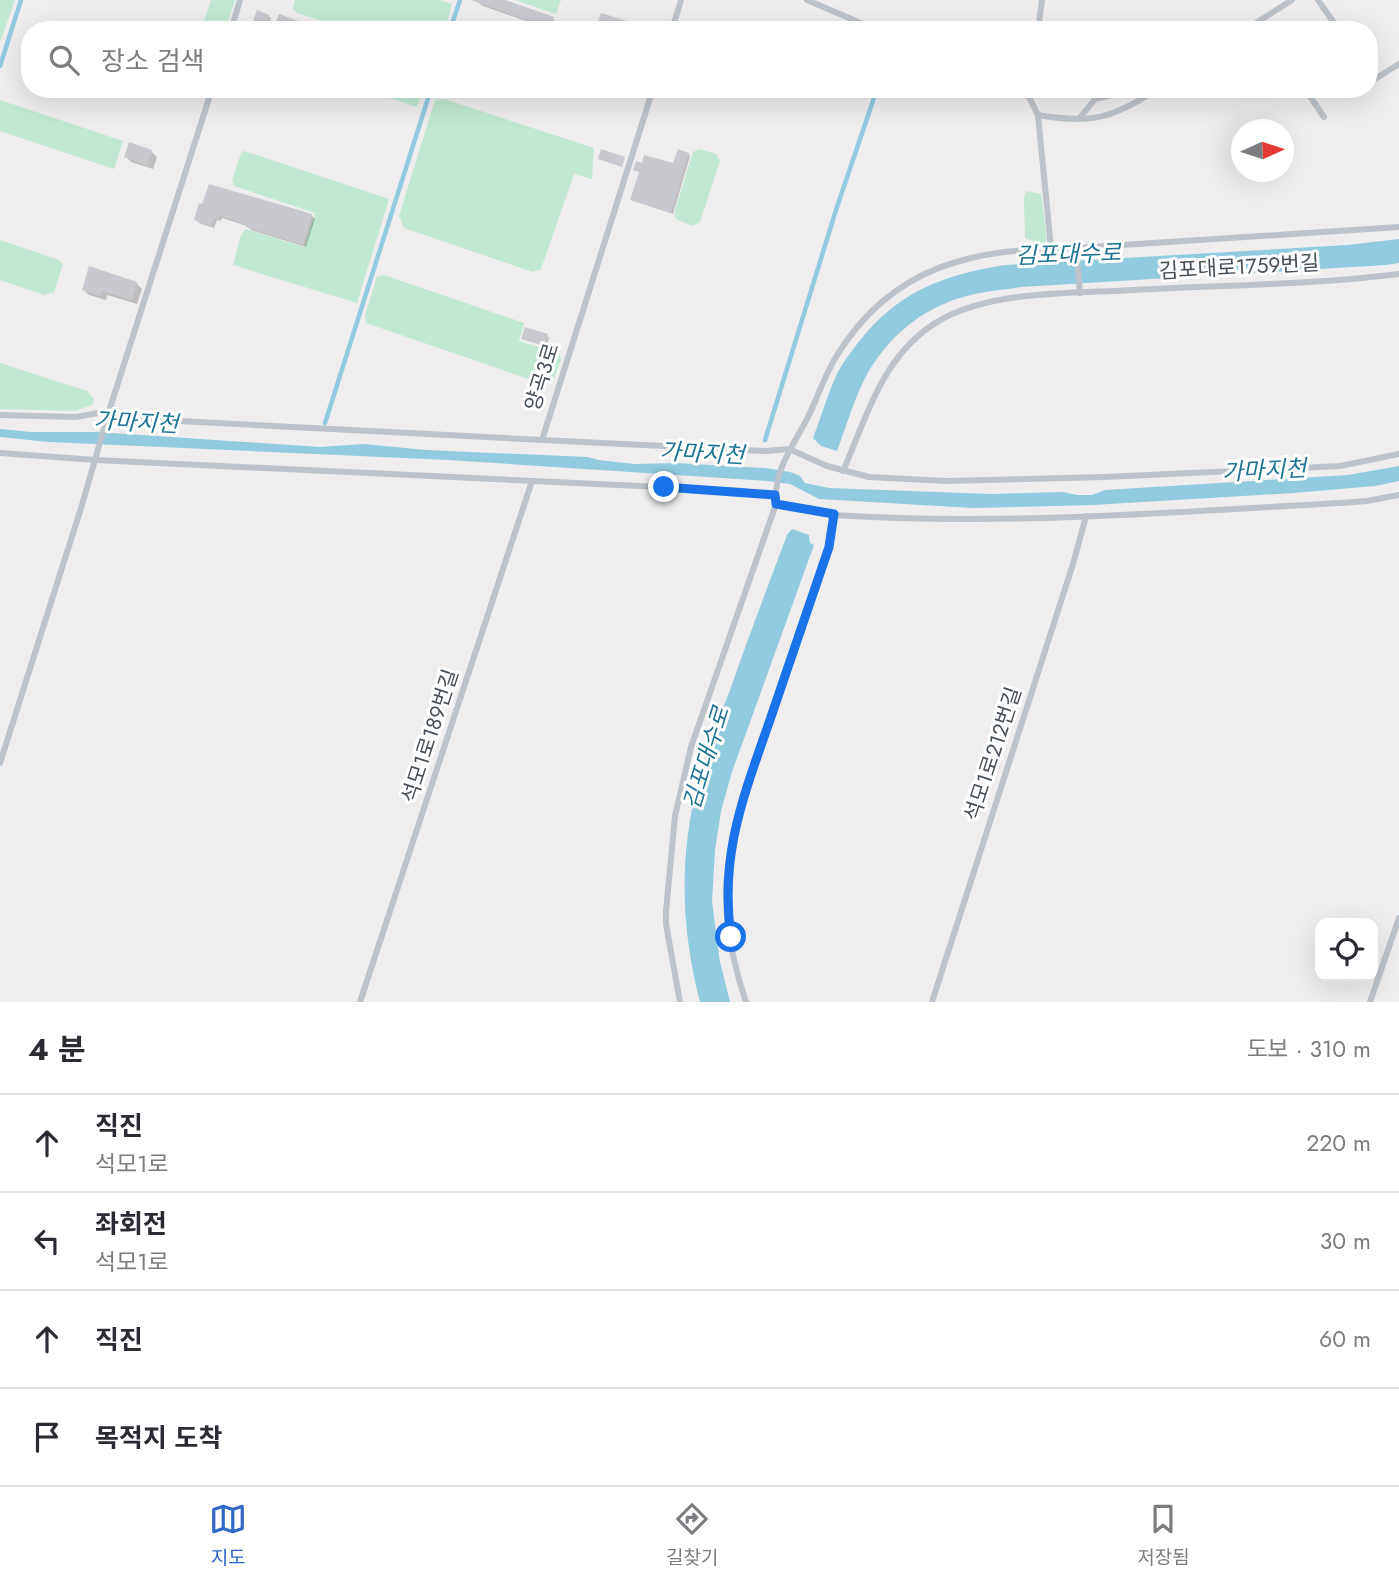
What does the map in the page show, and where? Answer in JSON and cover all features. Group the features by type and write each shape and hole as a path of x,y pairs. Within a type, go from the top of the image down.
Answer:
{"lane":[{"path":"234,21 240,0"},
{"path":"675,21 681,0"},
{"path":"807,0 856,21"},
{"path":"1039,21 1042,0"},
{"path":"1259,21 1292,0"},
{"path":"1318,0 1333,21"},
{"path":"1378,77 1399,64"},
{"path":"0,763 209,98"},
{"name":"양곡3로","path":"650,98 542,440 787,452"},
{"path":"1031,98 1038,115 1051,248"},
{"path":"1079,119 1095,99 1099,98"},
{"path":"1038,115 1102,118 1121,112 1143,98"},
{"path":"1311,98 1324,117"},
{"path":"680,1002 666,911 678,798 704,705 776,504 776,493 787,452 804,425 837,356 848,339 889,294 914,278 953,263 1013,250 1051,248 1077,251 1399,227"},
{"path":"1077,251 1080,290"},
{"name":"김포대로1759번길","path":"844,471 870,403 885,374 929,327 957,312 982,304 1080,290 1310,282 1399,274"},
{"path":"0,415 76,417 109,414 152,420 542,440"},
{"path":"787,452 844,471 889,479 946,481 1340,466 1399,454"},
{"path":"0,453 776,493"},
{"name":"석모1로189번길","path":"360,1002 532,481"},
{"path":"776,504 834,514 936,520 1086,516 1340,503 1399,495"},
{"path":"746,1002 737,969 727,907 729,859 752,772 829,547 834,514"},
{"name":"석모1로212번길","path":"932,1002 1073,564 1086,516"},
{"path":"1370,1002 1399,918"}],"green space":[{"path":"0,0 15,0 0,42"},
{"path":"211,0 235,0 228,21 204,21"},
{"path":"295,0 440,0 452,4 447,21 322,21 297,13 293,8"},
{"path":"515,0 561,0 556,14"},
{"path":"390,98 420,98 417,107"},
{"path":"444,99 594,148 592,179 574,174 541,269 533,272 404,228 399,216 435,100"},
{"path":"0,100 123,141 114,169 0,131"},
{"path":"700,149 716,154 720,161 700,222 693,226 676,219 674,214 693,152"},
{"path":"244,151 389,199 357,303 233,265 241,235 246,229 304,247 315,213 234,186 232,181"},
{"path":"1026,191 1041,194 1047,241 1042,244 1025,238"},
{"path":"0,240 59,260 63,264 54,292 44,295 0,280"},
{"path":"384,275 524,323 519,341 559,353 561,359 553,382 546,385 366,323 365,315 377,277"},
{"path":"0,363 87,391 94,399 92,405 75,411 0,409"}],"water":[{"path":"1399,239 1399,263 1386,265 1021,287 980,293 949,302 917,319 878,357 860,389 837,451 821,446 813,438 836,376 872,326 888,311 922,289 961,274 1005,265 1347,245"},
{"path":"0,429 97,432 320,447 364,444 426,450 588,457 634,464 677,463 766,468 790,472 800,476 805,483 829,488 992,494 1063,492 1092,495 1105,490 1348,475 1399,466 1399,481 1375,486 1294,493 1093,505 973,508 819,499 790,484 768,481 448,460 49,442 0,437"},
{"name":"김포대수로","path":"792,529 809,535 810,543 814,545 732,772 721,811 715,850 712,902 720,962 730,1002 700,1002 686,921 685,867 691,813 712,737 787,535"}],"building":[{"path":"471,0 505,0 554,17 553,21 528,21"},
{"path":"257,10 269,15 267,21 253,21"},
{"path":"601,13 627,21 598,21"},
{"path":"279,14 298,21 276,21"},
{"path":"129,142 152,150 147,165 124,157"},
{"path":"601,149 625,157 622,167 598,159"},
{"path":"678,149 689,153 671,213 630,200 639,172 633,170 636,161 642,163 644,155 673,163"},
{"path":"209,184 312,214 303,245 246,227 219,215 218,219 214,218 211,226 194,220"},
{"path":"89,266 137,282 132,300 102,291 100,296 82,290"},
{"path":"525,327 548,334 544,346 521,339"}],"waterway":[{"path":"0,66 21,0"},
{"path":"453,21 460,0"},
{"path":"325,423 428,98"},
{"path":"765,440 836,210 874,98"}],"route":[{"path":"664,487 775,495 776,504 834,514 829,547 733,835 726,888 731,937"}],"water label":[{"name":"가마지천","path":"136,422"},
{"name":"가마지천","path":"702,453"},
{"name":"가마지천","path":"1264,470"}]}
